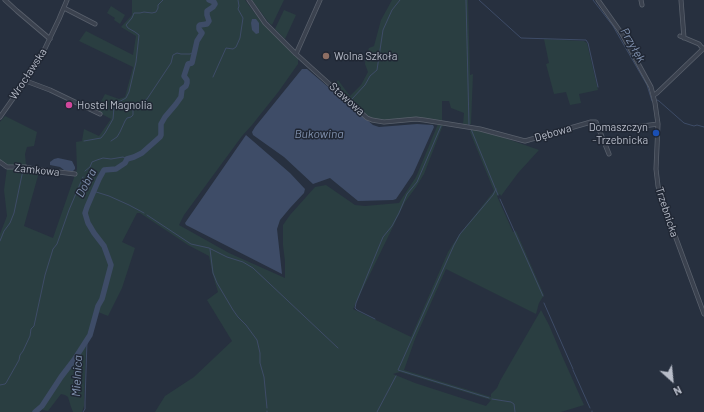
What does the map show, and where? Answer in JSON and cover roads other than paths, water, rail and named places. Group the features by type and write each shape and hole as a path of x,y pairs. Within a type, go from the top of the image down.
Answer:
{"street":[{"path":"5,0 50,39"},
{"name":"Wrocławska","path":"0,117 38,63 67,0"},
{"name":"Stawowa","path":"249,0 265,23 296,54 368,118 384,122 416,119 480,128 525,142"},
{"path":"296,54 320,0"},
{"name":"Trzebnicka","path":"598,0 622,34 648,79 651,87 654,96 658,124 656,169 658,186 664,208 704,314"},
{"path":"641,0 642,5"},
{"path":"681,0 684,38"},
{"path":"64,8 95,24"},
{"path":"654,96 704,48 699,44 680,36"},
{"path":"26,81 50,90 100,114"},
{"name":"Dębowa","path":"525,142 594,121 597,123 600,130"},
{"path":"609,154 600,130 658,124"},
{"name":"Zamkowa","path":"0,162 7,167 25,167 75,174"}],"water":[{"path":"252,19 256,19 259,23 259,33 256,34 252,30"},
{"name":"Bukowina","path":"302,69 307,69 373,125 379,127 417,124 433,125 434,127 413,174 396,199 358,201 330,178 313,184 284,157 253,135 252,132 255,127"},
{"name":"Bukowina","path":"246,135 290,173 305,189 304,193 280,220 277,229 282,274 186,225 185,223"},
{"path":"58,158 72,161 75,169 72,172 50,165 50,162"}],"waterway":[{"path":"84,141 101,138 113,119 114,107 117,103 126,98 129,92 136,62 139,35 126,25 134,13 156,12 158,5 163,0"},
{"name":"Dobra","path":"35,412 42,406 90,335 111,265 104,246 88,223 85,213 87,207 104,170 116,169 125,163 127,159 142,153 160,137 161,124 181,97 182,89 186,86 187,80 184,76 188,64 192,63 197,41 202,33 199,26 207,24 209,21 207,11 215,4 209,0"},
{"path":"213,77 226,48 233,49 236,47 240,38 243,18 238,9 238,0"},
{"path":"352,99 365,85 370,76 377,70 383,30 392,10 400,0"},
{"path":"466,0 469,125"},
{"path":"479,0 521,38 586,40 598,87"},
{"name":"Przyłęk","path":"593,0 613,26 647,85 652,101"},
{"path":"111,141 117,137 127,118 133,115 133,108 147,99 171,63 173,55 177,53 190,54 195,52"},
{"name":"Przyłęk","path":"657,100 684,123 704,127"},
{"path":"375,319 357,310 355,308 356,303 383,237 392,226 407,194 417,182 441,126"},
{"path":"471,129 498,195"},
{"path":"85,171 90,167 92,162 103,158 111,159 123,157 127,159"},
{"path":"0,241 14,213 23,170"},
{"path":"0,385 6,383 19,360 30,336 31,329 34,326 45,275 53,249 57,244 83,177"},
{"path":"489,398 398,370 454,245 460,234 493,195 496,189"},
{"path":"93,191 109,196 144,213"},
{"path":"500,199 543,296"},
{"path":"147,215 191,244 209,248 227,257 243,262 253,268 338,348"},
{"path":"210,249 213,273 217,283 233,310 257,340 260,353 260,363 264,377 267,408"},
{"path":"544,303 573,369"},
{"name":"Mielnica","path":"83,412 85,409 87,341"},
{"path":"573,370 590,408"},
{"path":"377,412 396,376"},
{"path":"492,399 511,402 514,404 515,412"}],"place":[{"name":"Wolna Szkoła","path":"326,56"},
{"name":"Hostel Magnolia","path":"69,105"},
{"name":"Domaszczyn -Trzebnicka","path":"656,133"}]}
